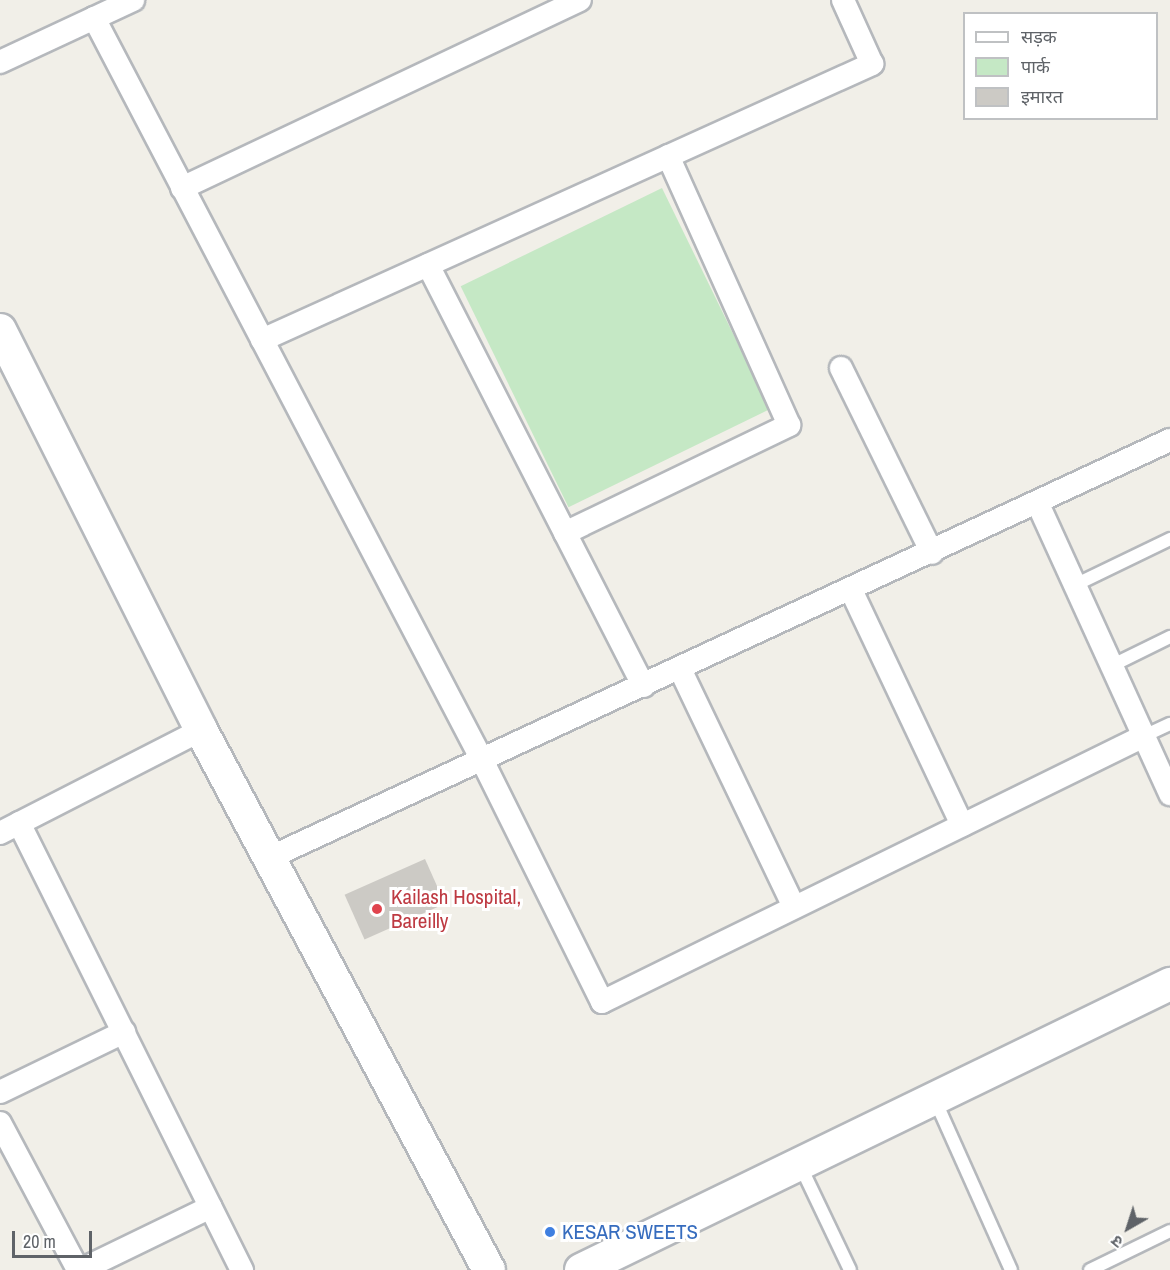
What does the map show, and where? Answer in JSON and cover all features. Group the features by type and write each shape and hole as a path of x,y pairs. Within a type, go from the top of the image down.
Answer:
{"street":[{"path":"0,62 133,0"},
{"path":"182,188 580,0"},
{"path":"262,340 872,64 843,0"},
{"path":"94,18 482,760 602,1002 1144,736"},
{"path":"565,533 789,424 668,156"},
{"path":"428,265 643,686"},
{"path":"0,330 201,730 489,1270"},
{"path":"841,368 932,553"},
{"path":"269,858 1038,504 1170,440"},
{"path":"1038,504 1170,794"},
{"path":"851,590 962,825"},
{"path":"680,669 794,908"},
{"path":"201,730 10,828 124,1032 242,1270"},
{"path":"581,1270 1170,984"},
{"path":"0,1092 124,1032"},
{"path":"0,1123 80,1270 211,1207"}],"lane":[{"path":"1075,585 1170,539"},
{"path":"1112,666 1170,637"},
{"path":"1144,736 1170,724"},
{"path":"934,1099 1011,1270"},
{"path":"800,1164 850,1270"},
{"path":"1090,1270 1170,1232"}],"green space":[{"path":"662,188 770,409 569,507 461,286"}],"building":[{"path":"425,859 445,904 365,940 345,895"}],"place":[{"name":"Kailash Hospital, Bareilly","path":"377,909"},
{"name":"KESAR SWEETS","path":"550,1232"}]}
